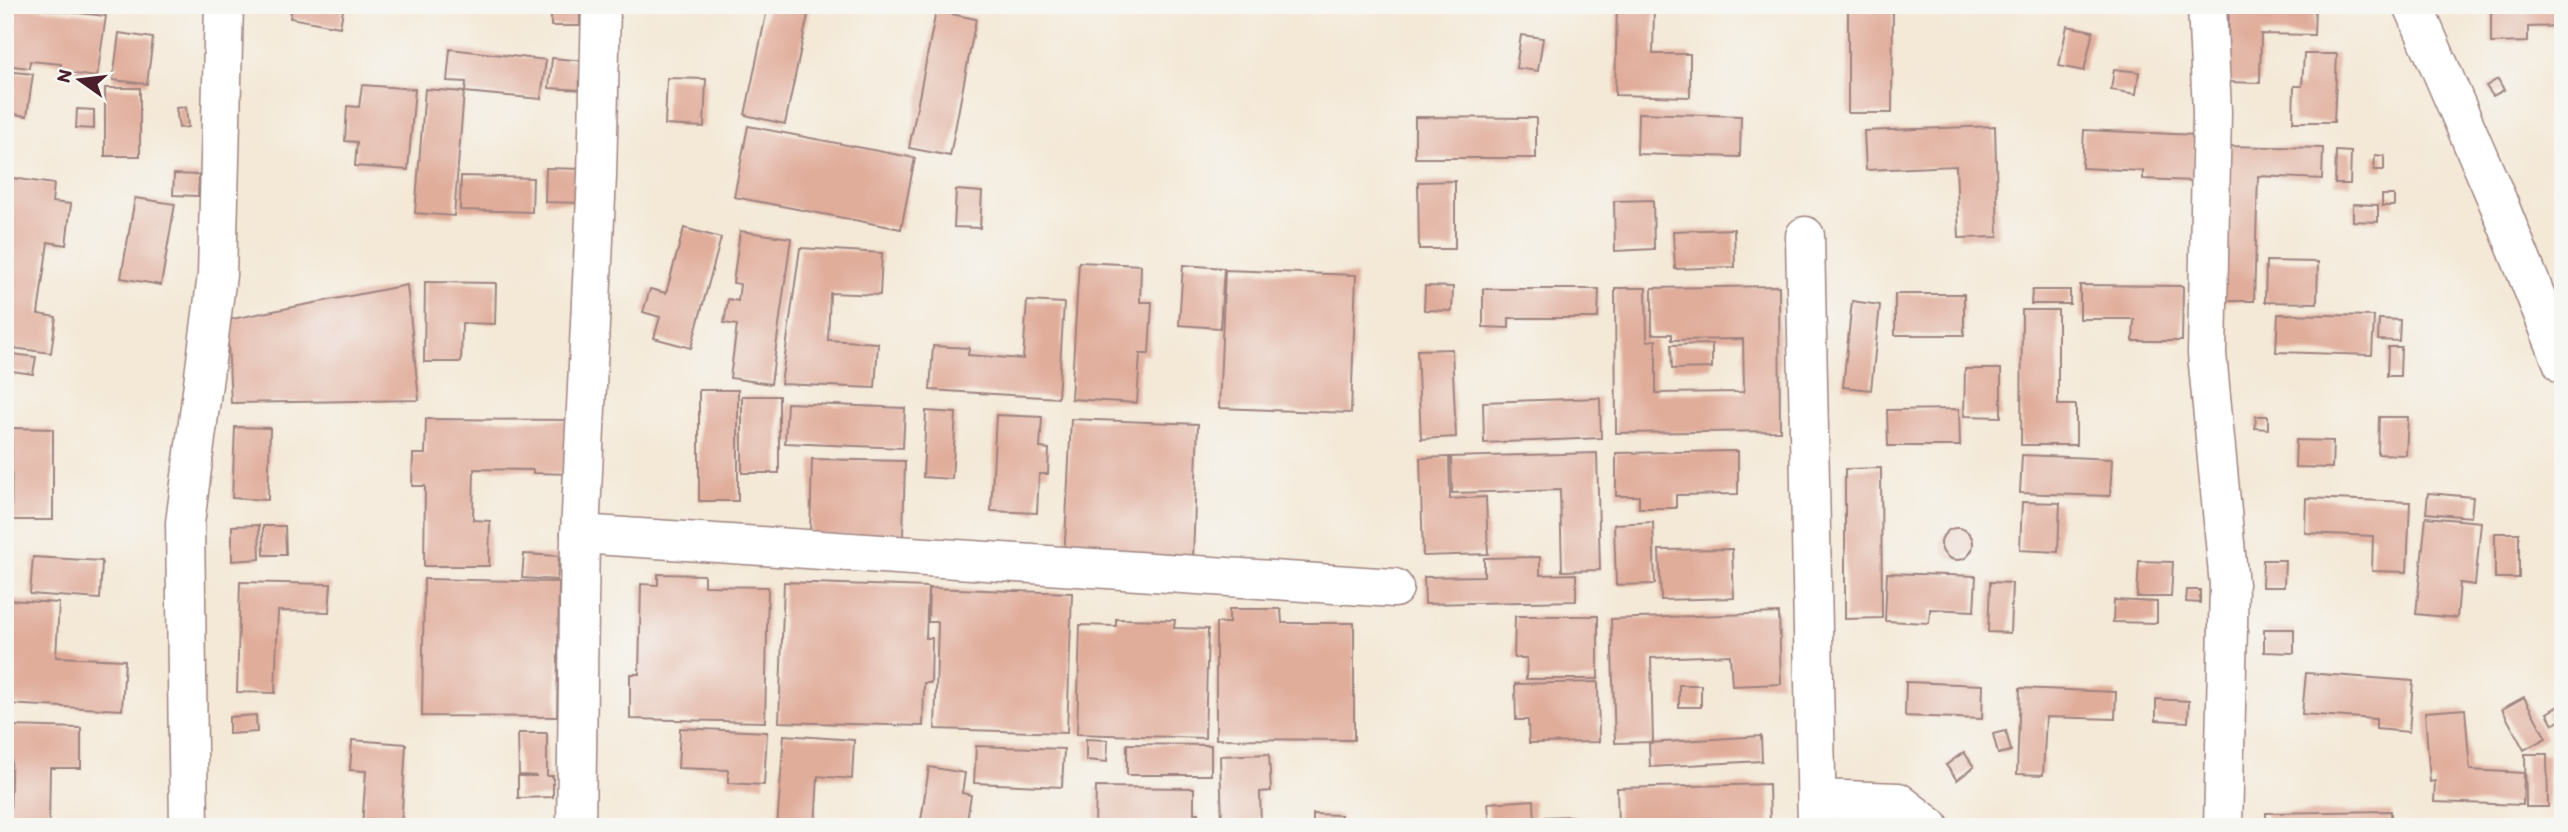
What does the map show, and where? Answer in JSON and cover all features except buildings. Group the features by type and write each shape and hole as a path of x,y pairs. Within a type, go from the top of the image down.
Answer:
{"street":[{"path":"189,827 185,523 217,275 224,5"},
{"path":"576,827 580,534 597,190 601,5"},
{"path":"2207,5 2212,112 2207,354 2230,585 2223,827"},
{"path":"2413,5 2498,202 2563,364"},
{"path":"1805,236 1817,813 1898,802 1930,827"},
{"path":"580,534 1394,587"}]}
